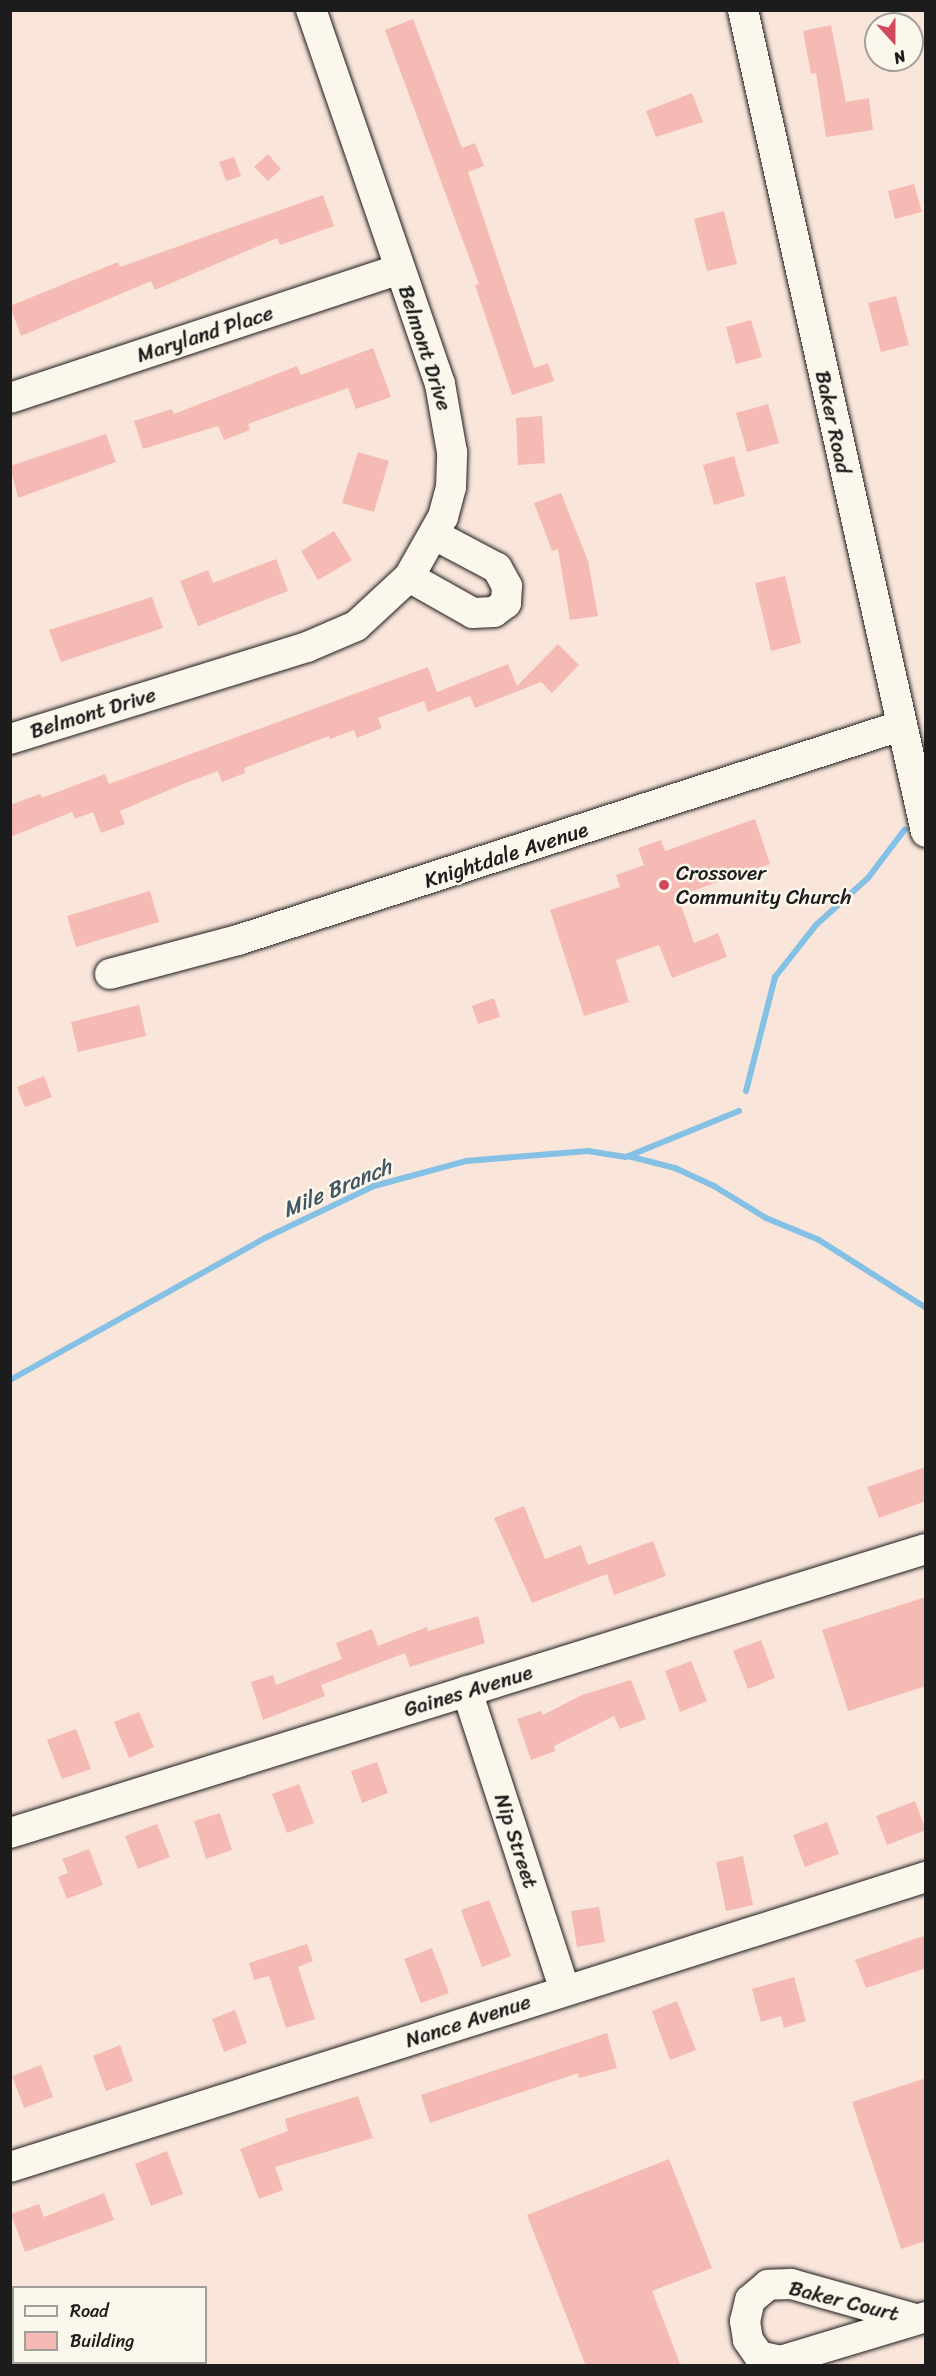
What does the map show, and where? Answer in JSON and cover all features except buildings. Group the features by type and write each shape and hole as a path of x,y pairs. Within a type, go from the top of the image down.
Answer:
{"street":[{"name":"Belmont Drive","path":"10,739 308,647 356,626 409,577 435,535 451,487 450,422 311,10"},
{"name":"Baker Road","path":"743,10 900,726 926,832"},
{"name":"Maryland Place","path":"10,398 399,269"},
{"path":"409,577 472,613 494,612 506,603 507,586 497,568 435,535"},
{"name":"Knightdale Avenue","path":"110,974 238,940 900,726"},
{"name":"Gaines Avenue","path":"10,1833 926,1549"},
{"name":"Nip Street","path":"467,1691 565,1990"},
{"name":"Nance Avenue","path":"10,2167 926,1877"},
{"name":"Baker Court","path":"791,2284 920,2318 780,2361 759,2356 748,2340 745,2321 750,2300 768,2285 791,2284"}],"waterway":[{"name":"Mile Branch","path":"746,1091 775,977 816,925 868,878 905,829"},
{"name":"Mile Branch","path":"10,1380 265,1238 374,1186 466,1161 588,1151 626,1157 739,1111"},
{"path":"628,1156 675,1168 714,1186 766,1218 819,1240 926,1308"}],"place":[{"name":"Crossover Community Church","path":"664,885"}]}
